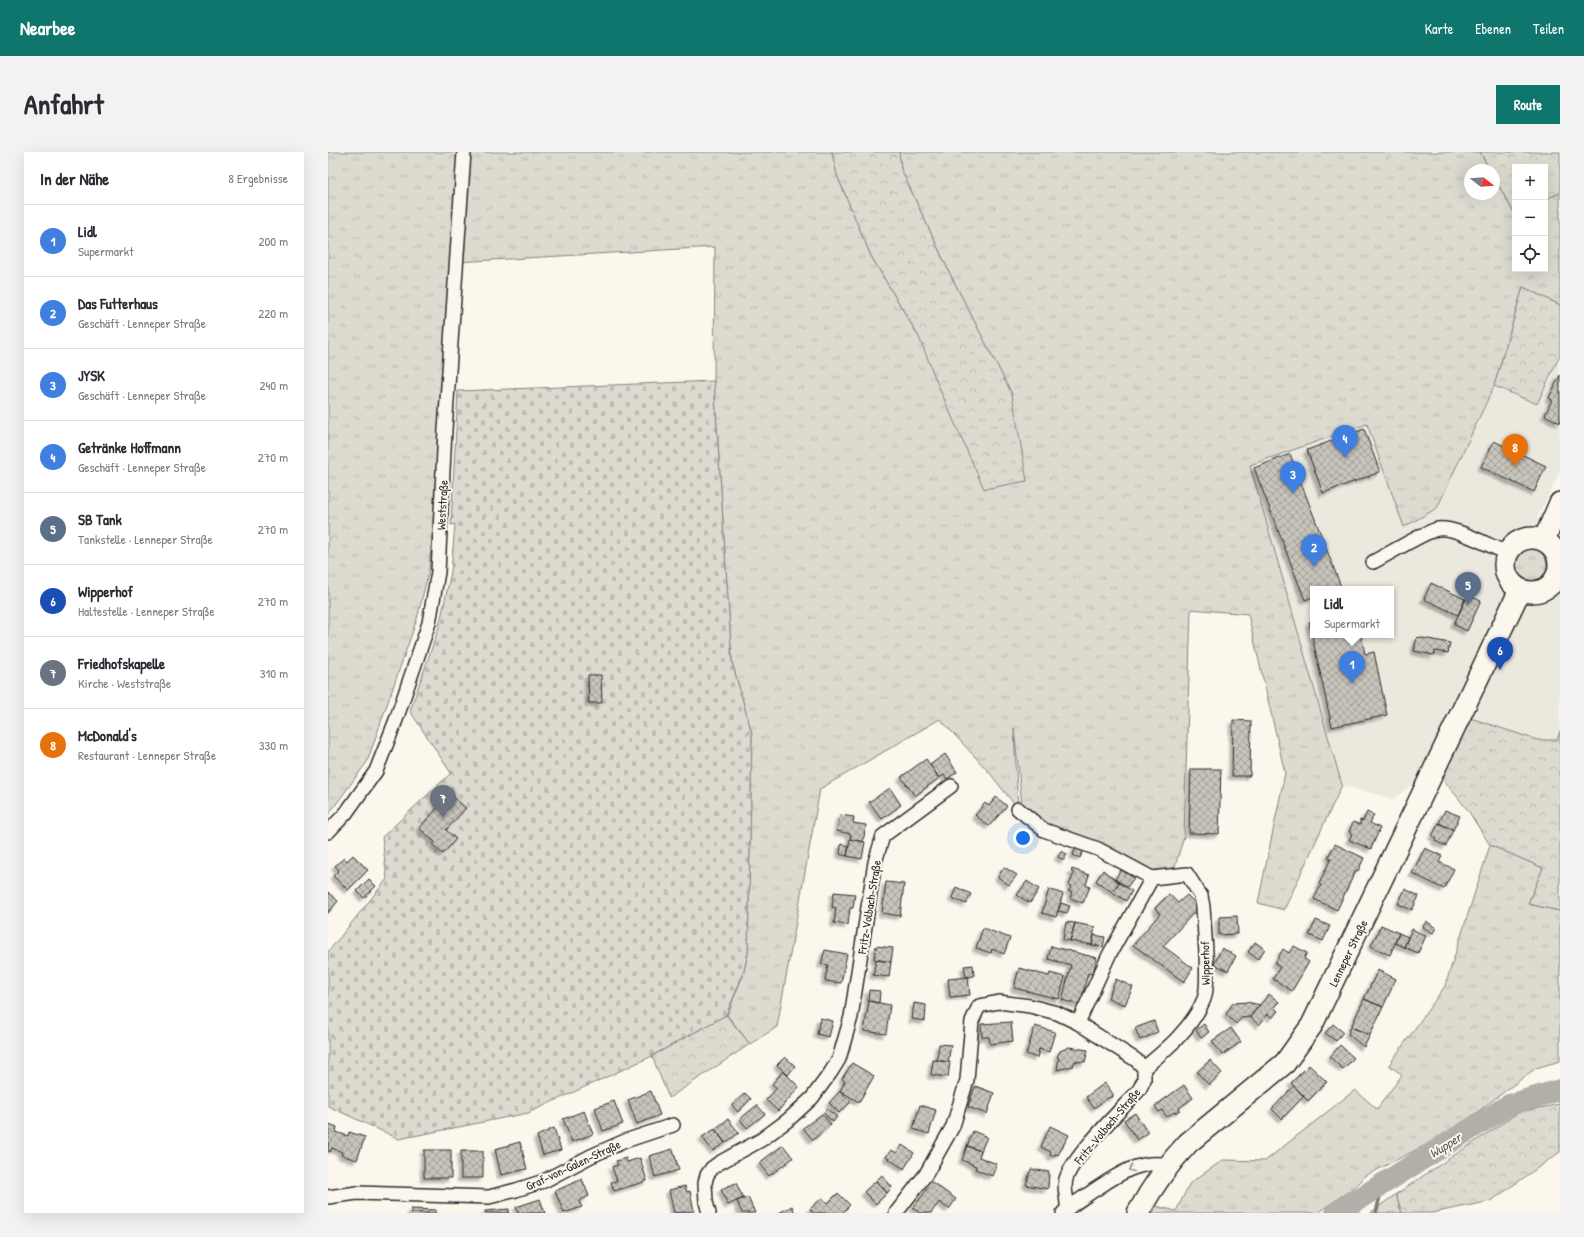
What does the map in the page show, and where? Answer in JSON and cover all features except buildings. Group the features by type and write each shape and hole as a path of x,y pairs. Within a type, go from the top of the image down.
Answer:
{"main road":[{"path":"1544,540 1560,503"},
{"path":"1536,538 1544,540 1550,544 1558,556 1559,562 1557,576 1549,586 1538,592 1520,590 1513,585 1505,570 1507,553 1512,546 1519,541 1536,538"},
{"name":"Lenneper Straße","path":"1142,1206 1169,1165 1188,1143 1285,1063 1312,1025 1520,590"}],"street":[{"name":"Weststraße","path":"328,832 346,813 376,771 396,720 429,623 438,572 445,430 464,152"},
{"path":"1373,562 1426,534 1439,529 1454,532 1507,553"},
{"name":"Fritz-Volbach-Straße","path":"710,1213 706,1202 705,1183 707,1175 712,1168 761,1140 788,1120 812,1098 839,1059 851,1017 875,862 883,836 951,786"},
{"path":"1018,809 1044,830 1098,849 1152,878 1109,955 1078,1023"},
{"name":"Wipperhof","path":"1144,1068 1169,1049 1193,1018 1205,998 1206,975 1201,896 1187,874 1152,878"},
{"path":"896,1213 926,1174 953,1126 967,1080 972,1021 979,1006 999,1002 1030,1006 1057,1013 1078,1023 1136,1060 1144,1068"},
{"name":"Fritz-Volbach-Straße","path":"1065,1211 1068,1198 1065,1190 1066,1179 1074,1163 1139,1090 1144,1080 1144,1068"},
{"name":"Graf-von-Galen-Straße","path":"328,1197 357,1193 489,1196 516,1190 544,1180 618,1144 673,1125"},
{"path":"1065,1211 1105,1182 1129,1169 1156,1162 1169,1165"}],"shaded area":[{"path":"1559,355 1560,472 1537,518 1560,526 1560,731 1557,740 1537,740 1461,715 1434,768 1393,799 1342,785 1249,465 1367,424 1404,527 1437,508 1494,386 1537,404"}],"green space":[{"path":"328,152 832,152 837,175 871,256 919,337 1012,395 950,274 901,169 899,152 1480,152 1487,164 1464,164 1464,200 1500,200 1500,188 1512,209 1512,272 1548,272 1548,198 1560,193 1560,305 1523,287 1494,386 1437,508 1404,527 1367,424 1250,465 1342,785 1284,910 1258,903 1285,773 1248,614 1191,609 1184,836 1174,870 1152,874 1044,823 1022,805 1014,728 1018,809 989,772 940,719 820,789 777,1027 750,1044 727,1015 743,975 748,953 752,734 732,662 714,381 715,247 457,262 429,570 417,619 367,762 328,815"},
{"path":"832,152 899,152 901,169 950,274 1012,394 1027,481 984,489 940,390 919,337 871,256 837,175"},
{"path":"1480,152 1560,152 1560,193 1548,198 1548,164 1512,164 1512,209 1500,188 1500,164 1487,164"},
{"path":"1523,287 1560,305 1560,355 1537,404 1494,386"},
{"path":"714,381 732,662 752,734 748,953 743,975 726,1015 648,1058 528,1113 399,1139 328,1106 328,952 387,879 382,837 451,773 410,711 439,627 451,572 455,524 451,525 458,391"},
{"path":"1528,549 1534,549 1544,556 1547,565 1546,571 1540,578 1534,581 1528,581 1518,574 1515,568 1515,562 1522,552"},
{"path":"1461,715 1537,740 1557,740 1560,731 1560,911 1528,904 1543,868 1490,845 1467,809 1434,768"},
{"path":"1490,845 1543,868 1528,904 1560,911 1560,1061 1536,1068 1449,1133 1367,1175 1355,1187 1317,1213 1153,1213 1156,1206 1176,1211 1190,1183 1223,1160 1265,1161 1355,1090 1377,1109 1402,1075 1389,1065 1445,986"},
{"path":"726,1015 750,1044 669,1098 652,1056"},
{"path":"1560,1104 1560,1152 1491,1201 1432,1213 1402,1213 1396,1194 1519,1112"},
{"path":"1396,1194 1402,1213 1370,1213"}],"waterway":[{"name":"Wupper","path":"1336,1213 1509,1105 1560,1090"},
{"path":"1376,1213 1383,1183"}],"place":[{"name":"Getränke Hoffmann","path":"1345,458"},
{"name":"McDonald's","path":"1515,467"},
{"name":"JYSK","path":"1293,494"},
{"name":"Das Futterhaus","path":"1314,567"},
{"name":"SB Tank","path":"1468,605"},
{"name":"Wipperhof","path":"1500,670"},
{"name":"Lidl","path":"1352,684"},
{"name":"Friedhofskapelle","path":"443,818"}]}
